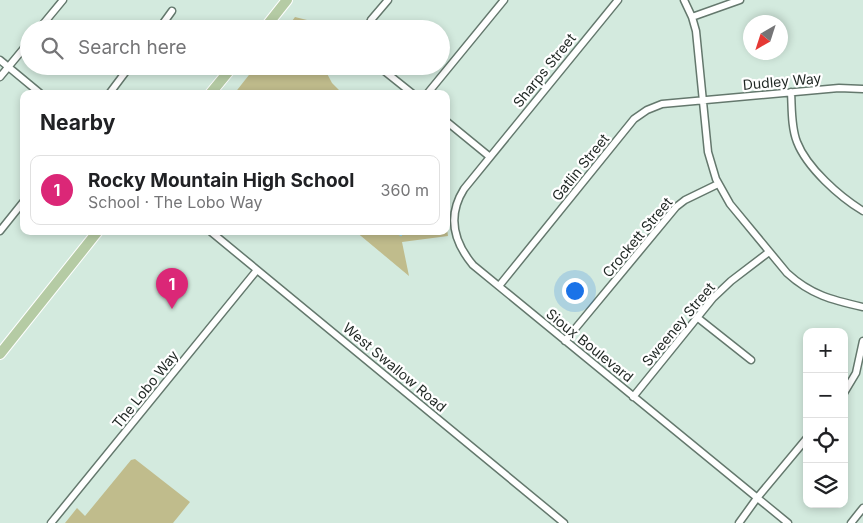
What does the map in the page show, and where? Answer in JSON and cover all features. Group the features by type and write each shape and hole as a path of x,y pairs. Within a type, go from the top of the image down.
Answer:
{"main road":[{"path":"271,20 287,0"},
{"path":"213,90 226,75"},
{"path":"0,354 95,235"}],"street":[{"path":"46,20 63,0"},
{"path":"371,20 388,0"},
{"path":"450,66 504,0"},
{"name":"Sharps Street","path":"490,157 618,0"},
{"path":"684,0 696,31 708,152 718,184 730,204 787,273 809,290 832,300 863,307"},
{"path":"692,17 740,0"},
{"path":"166,20 172,11"},
{"path":"0,77 20,53"},
{"path":"0,60 36,90"},
{"path":"112,90 123,75"},
{"path":"389,75 408,90"},
{"path":"430,90 443,75"},
{"name":"Dudley Way","path":"703,100 839,88 863,89"},
{"path":"791,92 794,132 802,152 830,187 850,204 863,211"},
{"name":"Gatlin Street","path":"499,286 640,115 662,104 703,100"},
{"path":"450,124 490,157"},
{"name":"Sioux Boulevard","path":"490,157 460,195 454,212 454,228 464,254 473,264 565,341 788,523"},
{"name":"Crockett Street","path":"565,341 676,207 685,200 718,184"},
{"path":"0,231 20,206"},
{"name":"West Swallow Road","path":"215,235 564,523"},
{"name":"Sweeney Street","path":"633,396 713,298 769,252"},
{"name":"The Lobo Way","path":"52,523 257,270"},
{"path":"698,318 751,360"},
{"path":"848,386 856,372 863,341"},
{"path":"740,523 757,498 803,443"},
{"path":"851,523 863,508"}],"shaded area":[{"path":"295,17 307,20 293,20"},
{"path":"249,75 328,75 339,90 237,90"},
{"path":"360,235 448,235 402,242 409,276"},
{"path":"135,459 190,502 173,523 65,523 77,508 85,516 131,460"}],"place":[{"name":"Rocky Mountain High School","path":"172,309"}]}
